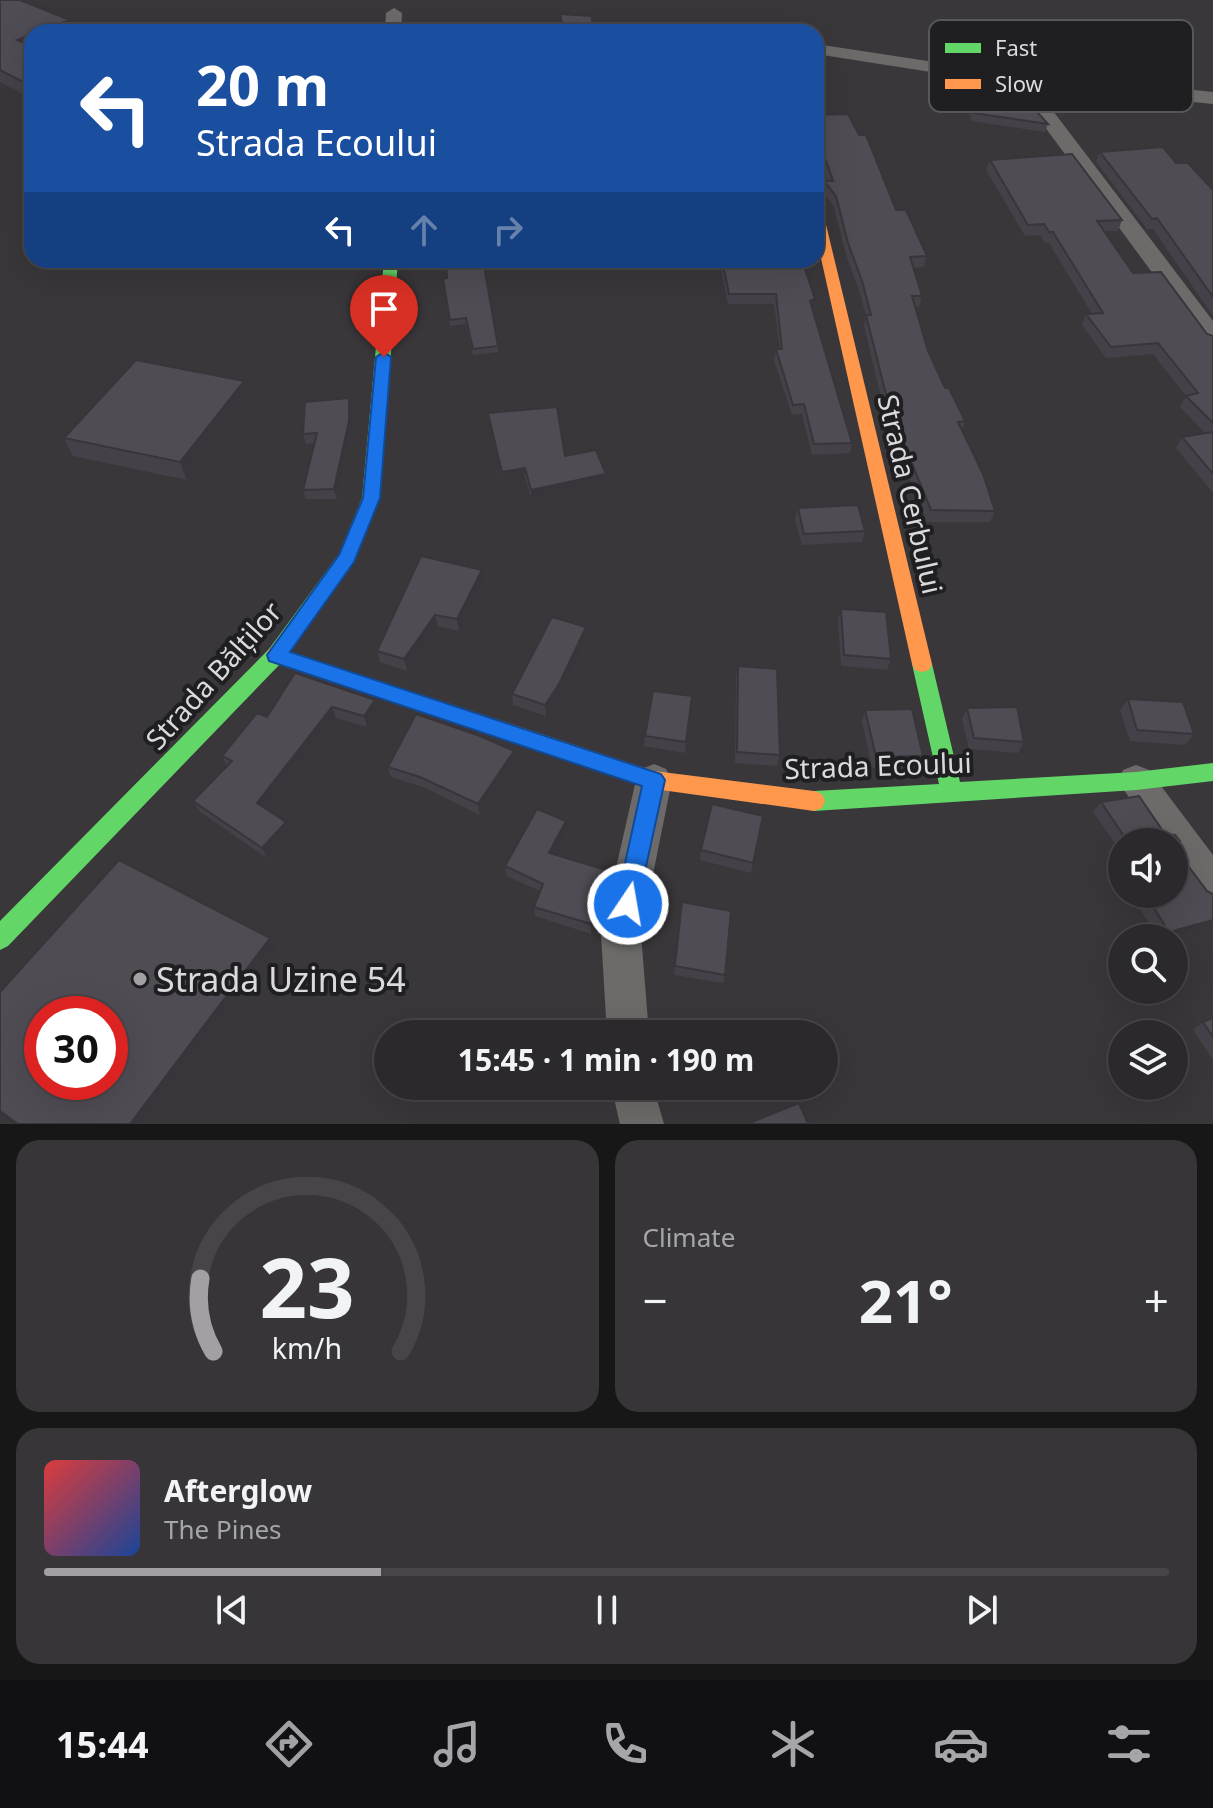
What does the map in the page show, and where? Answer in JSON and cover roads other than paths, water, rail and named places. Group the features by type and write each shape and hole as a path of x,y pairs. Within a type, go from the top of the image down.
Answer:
{"street":[{"path":"393,24 394,13"},
{"path":"824,50 929,66"},
{"path":"1193,96 1213,98"},
{"path":"1044,112 1213,338"},
{"name":"Strada Cerbului","path":"824,242 952,792"},
{"name":"Strada Bălților","path":"0,938 276,655 347,557 371,498 390,268"},
{"name":"Strada Ecoului","path":"276,655 654,780 807,801 1136,781 1213,772"},
{"path":"627,1020 621,934 654,780"},
{"path":"1136,781 1213,886"},
{"path":"636,1100 642,1124"}],"place":[{"name":"Strada Uzine 54","path":"140,979"}]}
